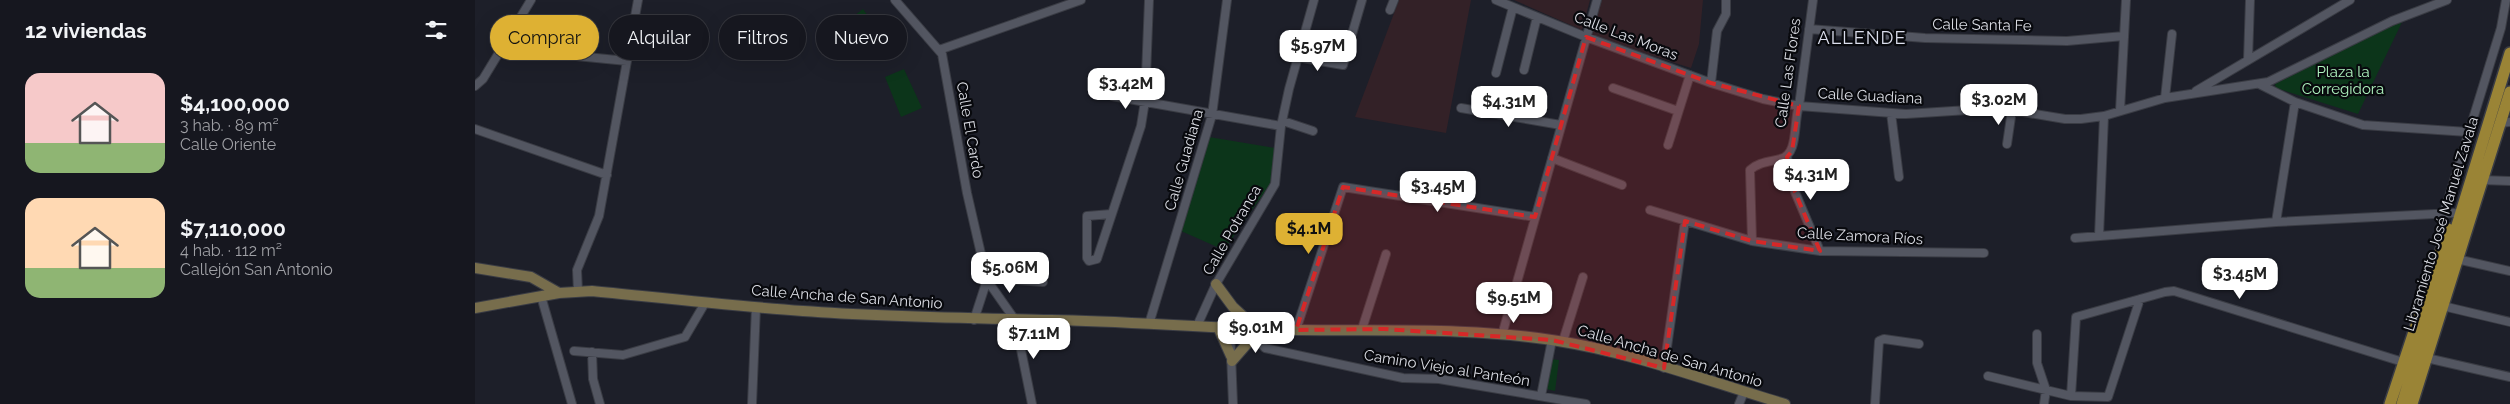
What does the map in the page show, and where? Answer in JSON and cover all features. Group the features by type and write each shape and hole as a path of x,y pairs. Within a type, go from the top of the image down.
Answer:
{"main road":[{"name":"Libramiento José Manuel Zavala","path":"2411,404 2476,184 2510,53"},
{"name":"Libramiento José Manuel Zavala","path":"2402,404 2476,184 2505,122 2510,92"},
{"path":"2390,404 2449,213 2476,184"},
{"path":"2418,404 2475,216 2476,184"},
{"path":"475,268 531,277 559,293"},
{"path":"1216,284 1233,307 1260,329 1231,359 1218,327"},
{"name":"Calle Ancha de San Antonio","path":"475,308 578,291 705,303 974,320 1296,330 1362,329 1502,335 1557,341 1628,356 1785,404"}],"street":[{"path":"475,86 483,79 531,0"},
{"path":"578,291 577,270 599,216 637,0"},
{"name":"Calle El Cardo","path":"895,0 939,50 946,69 967,193 987,279 1015,320"},
{"path":"939,50 1081,0"},
{"path":"1111,214 1087,216 1087,258 1089,261 1097,258 1140,132 1145,101 1149,0"},
{"name":"Calle Guadiana","path":"1149,324 1212,115 1227,0"},
{"name":"Calle Potranca","path":"1197,326 1216,284 1275,184 1282,124 1297,57 1314,0"},
{"path":"1297,57 1343,65 1362,0"},
{"path":"1391,10 1394,0"},
{"name":"Calle Las Moras","path":"1496,0 1586,37 1690,75"},
{"path":"1502,335 1597,0"},
{"path":"1711,83 1717,31 1726,14 1726,0"},
{"name":"Calle Las Flores","path":"1787,157 1792,151 1795,118 1799,106 1813,0"},
{"path":"2120,111 2126,0"},
{"path":"2248,60 2249,0"},
{"path":"2193,94 2337,4 2350,0"},
{"name":"Calle Guadiana","path":"1690,75 1763,99 1799,106 1891,113 1930,113 1982,108 2012,110 2065,119 2104,116 2165,98 2269,82 2391,21 2447,0"},
{"path":"2075,238 2276,222 2449,213 2469,132 2501,28 2506,0"},
{"path":"1496,73 1513,7"},
{"path":"1524,70 1537,17"},
{"name":"Calle Santa Fe","path":"1809,29 1877,36 2067,41 2124,36"},
{"path":"2165,98 2172,34"},
{"path":"599,58 627,61"},
{"path":"1668,145 1690,75"},
{"path":"2259,84 2295,102 2363,125 2469,132"},
{"path":"1613,88 1678,111"},
{"path":"1112,96 1212,115 1282,124 1313,131"},
{"path":"2276,222 2295,102"},
{"path":"1461,108 1561,125"},
{"path":"2505,122 2510,108"},
{"path":"2007,144 2012,110"},
{"path":"1891,113 1899,177"},
{"path":"2099,236 2104,116"},
{"path":"475,128 607,174"},
{"path":"1753,241 1750,170 1757,164 1787,157 1795,192 1820,251"},
{"path":"1552,158 1622,184"},
{"path":"2476,184 2510,181"},
{"path":"1296,330 1343,187 1535,217"},
{"name":"Calle Zamora Ríos","path":"1650,210 1753,241 1820,251 1984,254"},
{"path":"1664,368 1685,221"},
{"path":"1362,329 1386,254"},
{"path":"2461,260 2510,271"},
{"path":"1541,396 1557,341 1583,277"},
{"path":"974,320 987,279 1043,282"},
{"path":"2071,396 2075,317 2174,291 2403,362"},
{"path":"541,296 572,404"},
{"path":"1988,376 2071,396 2108,396 2140,299"},
{"path":"574,351 623,355 685,338 705,303"},
{"path":"752,404 756,306"},
{"path":"2447,307 2510,322"},
{"path":"1015,320 1032,404"},
{"path":"1230,328 1233,404"},
{"name":"Camino Viejo al Panteón","path":"1260,329 1265,348 1403,378 1439,379 1586,404"},
{"path":"2037,334 2037,363 2046,390 2044,404"},
{"path":"1875,404 1879,342 1884,339 1919,344"},
{"path":"592,352 593,379 600,404"},
{"path":"2431,359 2510,377"},
{"path":"1739,404 1744,392"}],"highlighted area":[{"path":"1586,37 1711,83 1799,106 1792,151 1787,157 1795,192 1820,251 1752,241 1685,221 1664,368 1552,340 1384,329 1296,330 1343,187 1535,217"}],"shaded area":[{"path":"1399,0 1471,0 1446,133 1355,117"},
{"path":"1514,0 1590,0 1582,30"},
{"path":"1600,0 1703,0 1699,44 1691,68 1589,36"}],"green space":[{"path":"863,9 867,15 855,15"},
{"name":"Plaza la Corregidora","path":"2403,20 2358,114 2276,88 2275,84"},
{"path":"904,69 922,108 901,117 885,77"},
{"path":"1209,137 1275,148 1271,183 1224,250 1181,231"},
{"path":"1550,359 1559,360 1555,391 1546,389"}],"district":[{"name":"ALLENDE","path":"1862,38"}]}
